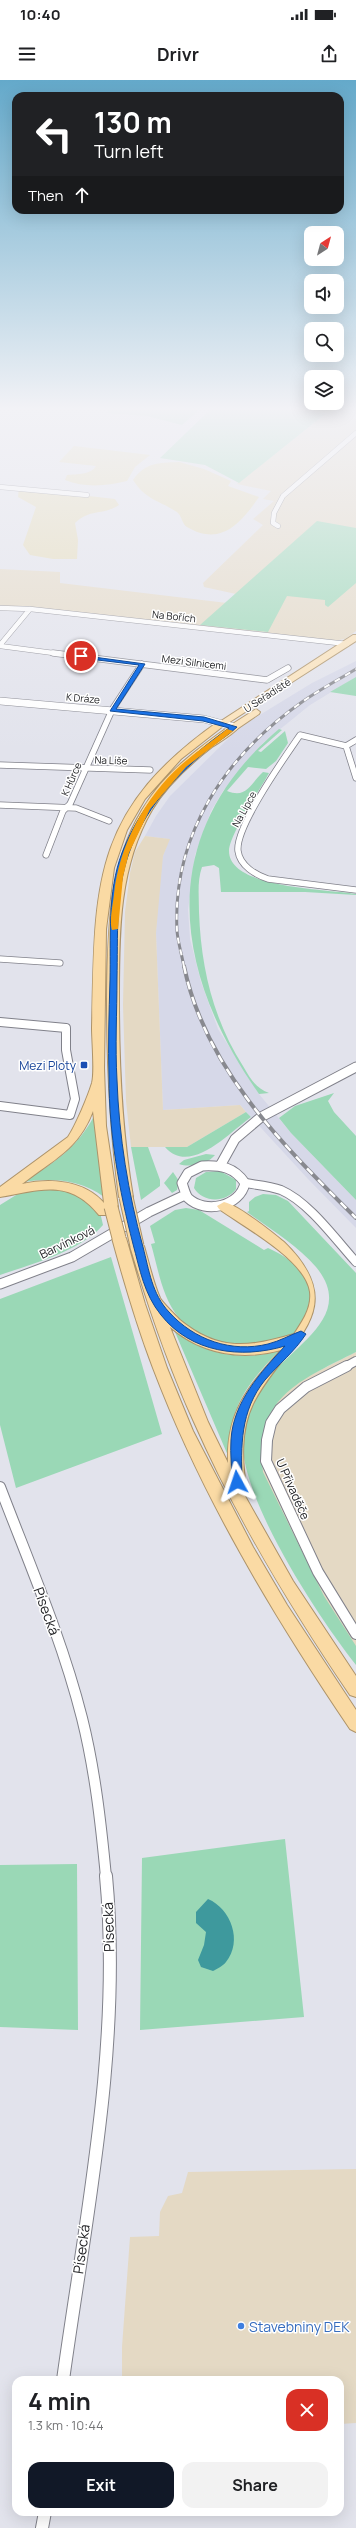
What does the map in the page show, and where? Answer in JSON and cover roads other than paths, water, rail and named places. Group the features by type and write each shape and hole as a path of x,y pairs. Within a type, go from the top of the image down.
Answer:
{"highway":[{"name":"U Seřadiště","path":"113,877 122,829 146,792 177,757 222,723"},
{"name":"U Seřadiště","path":"113,877 126,853 135,830 147,809 164,786 199,753 234,727"},
{"path":"113,877 101,929 98,1079 108,1209 119,1238 150,1348 208,1480 269,1592 313,1662 356,1724"},
{"path":"113,877 114,922 112,1079 118,1144 126,1197 137,1246 150,1292 185,1388 244,1512 286,1586 356,1690"},
{"path":"0,1194 72,1140 88,1111 98,1079"},
{"path":"0,1194 30,1186 63,1186 91,1197 108,1209"},
{"path":"224,1206 296,1259 312,1277 318,1292 318,1306 313,1319 260,1380 242,1411 235,1453 237,1482 244,1512"},
{"path":"150,1292 176,1326 196,1339 219,1348 237,1350 266,1348 285,1343 301,1334"}],"main road":[{"name":"U Seřadiště","path":"222,723 356,638"},
{"name":"U Seřadiště","path":"234,727 356,647"}],"street":[{"path":"273,522 278,526"},
{"name":"Na Bořích","path":"0,608 30,609 347,644"},
{"path":"0,645 30,609"},
{"name":"Mezi Silnicemi","path":"0,645 267,680 288,668"},
{"name":"K Hůrce","path":"46,855 63,811 112,710 142,664"},
{"name":"K Dráze","path":"0,701 204,719 234,727"},
{"name":"Na Lipce","path":"346,746 303,734 297,738 239,836 238,850 241,861 257,875 268,879 356,890"},
{"path":"356,740 346,746 356,778"},
{"name":"Na Líše","path":"0,765 150,770"},
{"path":"0,805 76,808 109,821"},
{"path":"0,959 60,963"},
{"path":"0,1022 66,1028 66,1050 75,1099 70,1115 0,1106"},
{"path":"220,1166 230,1146 247,1128 278,1107 356,1067"},
{"path":"202,1166 220,1166 236,1172 244,1183 244,1190 240,1197 224,1206 202,1205 185,1195 182,1184 188,1173 202,1166"},
{"path":"244,1183 266,1185 284,1192 301,1204 356,1262"},
{"name":"Barvínková","path":"0,1284 73,1256 94,1246 148,1211 185,1195"},
{"name":"U Přivaděče","path":"356,1361 305,1386 291,1397 273,1419 267,1432 265,1446 266,1461 306,1548 339,1610 356,1634"},
{"name":"Písecká","path":"0,1487 52,1623 77,1697 90,1753 104,1856 109,1924 108,1992 103,2083 64,2376"},
{"path":"42,2528 44,2516"}],"water":[{"path":"208,1899 223,1910 232,1926 234,1935 234,1945 231,1954 225,1963 213,1971 201,1967 198,1960 204,1945 206,1932 196,1923 196,1912"}],"railway":[{"path":"184,967 177,931 178,896 184,862 194,831 209,801 227,773 249,747 274,723 308,698 356,669"},
{"path":"184,966 194,1003 210,1039 229,1072 251,1104 275,1134 356,1218"}],"place":[{"name":"Mezi Ploty","path":"84,1065"},
{"name":"Stavebniny DEK","path":"241,2326"}]}
